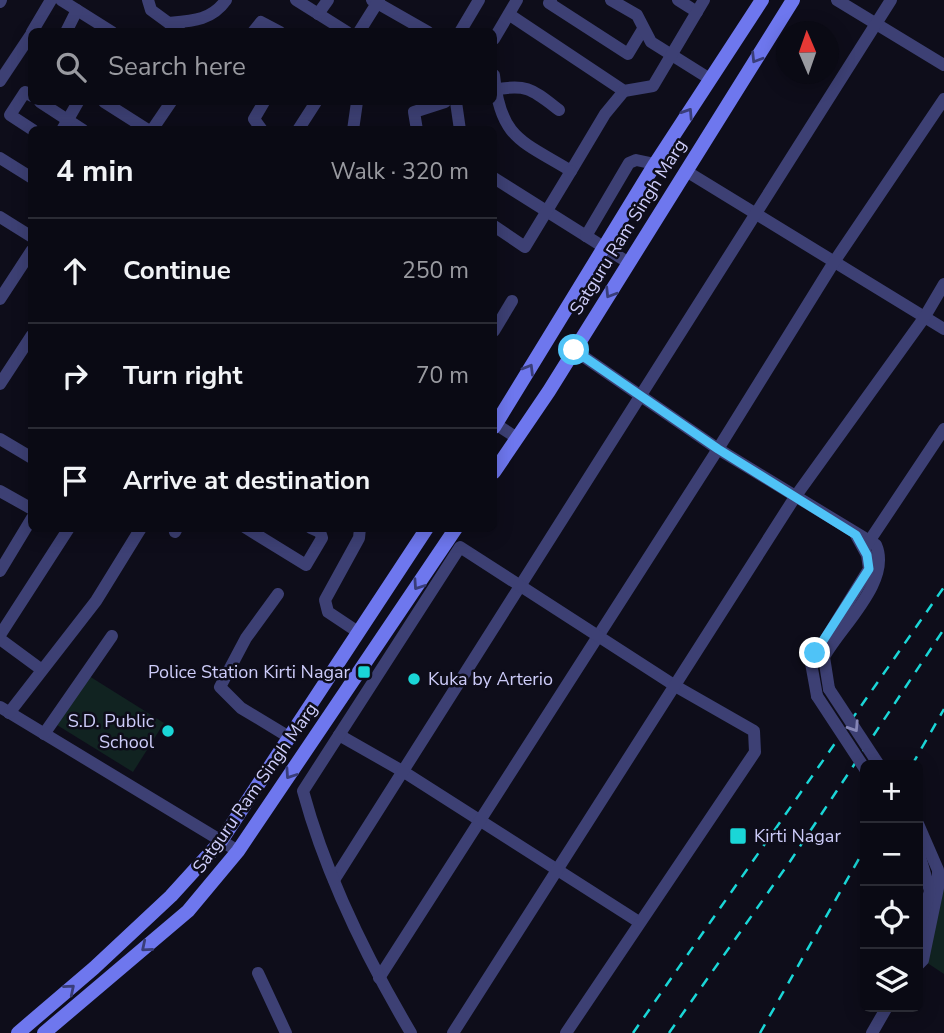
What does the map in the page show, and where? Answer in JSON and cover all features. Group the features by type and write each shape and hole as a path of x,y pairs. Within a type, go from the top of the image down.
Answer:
{"main road":[{"name":"Satguru Ram Singh Marg","path":"497,420 655,164 762,0"},
{"name":"Satguru Ram Singh Marg","path":"497,468 574,350 793,0"},
{"name":"Satguru Ram Singh Marg","path":"18,1033 94,968 171,896 221,841 423,532"},
{"name":"Satguru Ram Singh Marg","path":"44,1033 188,911 238,851 455,538"}],"street":[{"path":"34,28 51,0"},
{"path":"61,0 106,28"},
{"path":"137,0 150,5 176,28"},
{"path":"169,23 216,13 226,0"},
{"path":"296,0 341,28"},
{"path":"318,14 328,0"},
{"path":"462,28 479,0"},
{"path":"497,34 517,0"},
{"path":"551,0 549,3 628,54 643,29"},
{"path":"611,0 637,15 651,42 710,79"},
{"path":"678,0 697,12"},
{"path":"497,228 524,247 604,114 624,91 653,86 704,0"},
{"path":"837,0 944,65"},
{"path":"334,880 522,588 891,0"},
{"path":"361,28 376,1 421,28"},
{"path":"68,28 77,10"},
{"path":"510,15 624,91"},
{"path":"205,17 205,28"},
{"path":"256,28 261,22 272,28"},
{"path":"0,81 27,52"},
{"path":"497,89 518,85 528,88 559,110"},
{"path":"28,94 25,92 10,115 28,127"},
{"path":"497,99 511,134 571,171"},
{"path":"379,978 718,449 834,262 944,99"},
{"path":"43,105 64,125 76,105"},
{"path":"109,105 143,126"},
{"path":"153,126 169,105"},
{"path":"259,126 254,119 262,105"},
{"path":"301,126 314,105"},
{"path":"354,126 357,105"},
{"path":"456,105 459,126"},
{"path":"413,107 416,126"},
{"path":"0,158 28,176"},
{"path":"586,236 629,163 636,160 655,164"},
{"path":"686,171 944,329"},
{"path":"497,180 629,263"},
{"path":"0,217 28,234"},
{"path":"0,299 6,278 28,254"},
{"path":"453,1033 677,687 795,497 924,318 944,284"},
{"path":"497,326 512,301"},
{"path":"0,384 28,341"},
{"path":"574,350 718,449 867,544"},
{"path":"497,427 517,438"},
{"path":"875,760 811,676 811,663 869,569 867,544 944,429"},
{"path":"0,439 28,456"},
{"path":"0,491 28,507"},
{"path":"0,570 28,524"},
{"path":"42,670 0,637 66,532"},
{"path":"139,532 96,601 42,670 4,710 238,851"},
{"path":"252,532 306,565 322,538 320,532"},
{"path":"358,632 328,612 325,600 359,538 360,532"},
{"path":"411,1033 379,978 334,880 303,791 455,538 522,588 677,687 754,731 755,752 566,1033"},
{"path":"278,594 246,638 220,687 241,708 289,737"},
{"path":"44,734 112,636"},
{"path":"823,693 860,760"},
{"path":"339,735 404,772 639,922"},
{"path":"923,836 938,870 938,888 923,960"},
{"path":"923,867 930,891 923,914"},
{"path":"258,973 286,1033"},
{"path":"872,1033 884,1012"}],"green space":[{"path":"89,676 164,723 133,772 57,725"},
{"path":"944,884 944,974 926,962"}],"railway":[{"path":"633,1033 944,587"},
{"path":"669,1033 791,860 944,629"},
{"path":"915,760 944,709"},
{"path":"760,1033 860,857"}],"place":[{"name":"Police Station Kirti Nagar","path":"364,672"},
{"name":"Kuka by Arterio","path":"414,679"},
{"name":"S.D. Public School","path":"168,731"},
{"name":"Kirti Nagar","path":"738,836"}],"route":[{"path":"574,350 718,449 856,535 869,559 869,569 815,653"}]}
